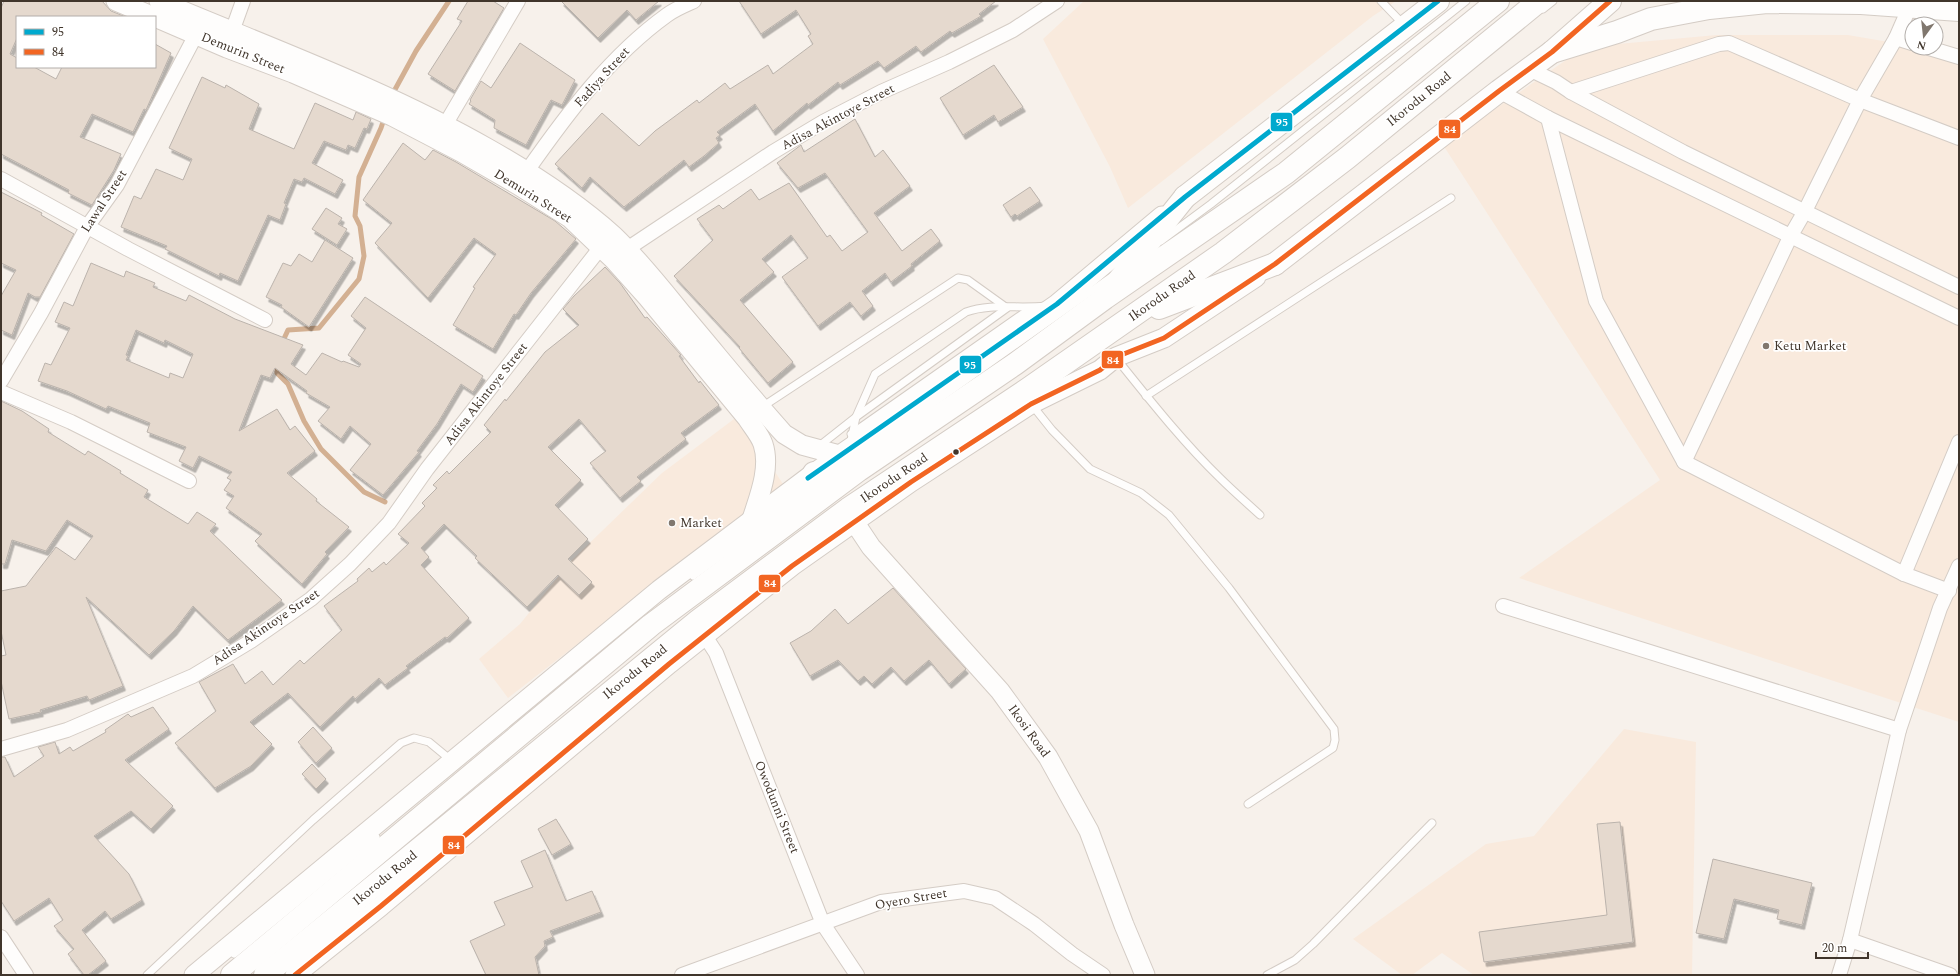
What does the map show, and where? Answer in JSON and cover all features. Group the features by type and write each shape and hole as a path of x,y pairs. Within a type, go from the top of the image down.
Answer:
{"main road":[{"name":"Ikorodu Road","path":"1185,197 1438,1"},
{"name":"Ikorodu Road","path":"229,968 651,625 849,455 1015,364 1105,298 1286,173 1498,1"},
{"name":"Ikorodu Road","path":"1275,264 1499,91 1552,52 1610,1"},
{"path":"1552,52 1617,32 1650,19 1709,8 1767,2 1861,3 1959,10"},
{"name":"Ikorodu Road","path":"265,975 699,620 848,509 1028,389 1223,254 1537,8"},
{"path":"1105,298 1185,197"},
{"path":"1130,318 1275,264"},
{"path":"821,475 842,477 849,455"}],"street":[{"name":"Demurin Street","path":"116,1 152,16"},
{"name":"Demurin Street","path":"159,1 200,27 229,40 287,71 362,94 396,109 445,125 527,171 579,207 628,249 754,413 763,444 765,464 761,491 752,519"},
{"path":"229,40 243,1"},
{"path":"445,125 518,1"},
{"name":"Fadiya Street","path":"527,171 557,128 591,87 638,38 668,14 694,1"},
{"name":"Adisa Akintoye Street","path":"628,249 774,152 824,122 882,92 949,62 1013,30 1057,1"},
{"path":"1684,462 1790,237 1805,211 1860,100 1896,38 1910,6"},
{"name":"Demurin Street","path":"156,17 200,27"},
{"name":"Lawal Street","path":"1,381 41,313 87,227 117,185 200,27"},
{"path":"1896,38 1904,40"},
{"path":"1571,92 1719,44 1729,43 1860,100 1959,138"},
{"path":"1944,52 1959,56"},
{"path":"1529,69 1556,82 1571,92 1683,152 1959,287"},
{"path":"1499,91 1548,118 1959,318"},
{"name":"Demurin Street","path":"396,109 461,152 518,185 570,218 601,247 754,413 802,445 815,449 849,455"},
{"path":"1548,118 1596,301 1684,462 1904,574 1949,591"},
{"path":"1,179 87,227 265,320"},
{"name":"Ikorodu Road","path":"849,455 1057,304 1185,197"},
{"name":"Adisa Akintoye Street","path":"1,749 67,730 193,676 251,640 311,599 350,564 389,523 428,469 601,247"},
{"name":"Ikorodu Road","path":"295,975 381,906 705,636 792,566 855,523 911,482 1031,404 1100,370 1116,357 1164,338 1275,264"},
{"path":"1,392 71,422 189,481"},
{"path":"1904,574 1959,442"},
{"path":"194,975 659,590 752,519 821,475"},
{"name":"Ikosi Road","path":"855,523 871,547 1000,692 1048,757 1089,831 1124,925 1145,975"},
{"path":"1840,975 1850,940 1899,730 1940,608 1959,566"},
{"path":"1503,606 1899,730"},
{"name":"Owodunni Street","path":"705,636 716,653 823,924 858,975"},
{"name":"Oyero Street","path":"682,975 881,902 964,891 995,898 1034,924 1102,975"},
{"path":"1,937 26,975"},
{"path":"1850,940 1950,975"}],"lane":[{"path":"1381,1 1405,27"},
{"path":"849,455 1134,260 1211,204 1466,1"},
{"path":"1537,8 1553,1"},
{"path":"1130,318 1236,253 1461,75"},
{"path":"1146,396 1451,198"},
{"path":"754,413 958,278 968,280 1007,308"},
{"path":"849,455 856,417 876,374 966,312 978,307 1007,308 1057,304"},
{"path":"849,455 1032,307"},
{"path":"815,449 856,417 1007,308"},
{"path":"1116,357 1146,396 1220,478 1260,515"},
{"path":"1031,404 1052,430 1090,469 1141,493 1169,515 1229,588 1334,729 1336,740 1333,748 1248,804"},
{"path":"686,582 821,475"},
{"path":"148,975 313,820 401,743 414,738 428,742 452,761"},
{"path":"1267,975 1295,960 1313,944 1432,823"},
{"path":"229,968 382,832"}],"shaded area":[{"path":"1084,1 1396,1 1373,16 1128,208 1110,167 1043,39"},
{"name":"Ketu Market","path":"1717,35 1848,35 1904,45 1904,56 1944,56 1944,51 1959,54 1959,722 1519,578 1660,480 1443,145 1585,47"},
{"name":"Market","path":"738,416 783,484 508,698 479,659 520,624 571,561 662,473"},
{"path":"1624,729 1696,742 1692,975 1474,975 1442,953 1412,975 1402,975 1353,939 1486,844 1534,836"}],"building":[{"path":"4,1 102,1 111,11 124,16 16,16 16,40 10,54 16,57 16,68 36,68 56,79 62,68 156,68 156,45 171,53 146,110 144,109 133,132 92,114 80,137 121,154 114,170 92,205 68,193 69,190 1,154 1,8"},
{"path":"468,1 493,1 504,8 455,91 428,74 462,21 457,19"},
{"path":"561,1 659,1 636,20 627,10 598,38"},
{"path":"739,1 996,1 979,14 981,16 952,33 950,31 921,52 916,46 884,68 878,61 840,85 838,82 808,105 807,103 773,131 755,104 717,132 720,135 716,138 719,143 704,156 689,167 684,160 624,207 590,177 582,188 555,164 602,113 639,146 655,131 697,100 699,103 725,83 730,89 768,65 773,74 813,44 808,36 811,34 796,10 761,34"},
{"path":"520,43 575,80 562,105 551,100 526,145 494,128 495,120 469,104 481,81 491,88"},
{"path":"994,65 1023,107 998,122 994,115 963,135 940,98"},
{"path":"202,77 225,88 226,85 259,104 249,129 294,149 315,103 353,120 356,112 371,119 367,129 364,128 355,148 348,145 346,150 324,141 312,163 343,180 335,194 304,178 302,182 294,179 284,203 286,204 280,220 268,215 238,281 220,273 219,276 165,249 167,246 121,227 134,196 141,199 156,169 183,180 192,159 169,148"},
{"path":"855,119 875,157 883,150 910,186 874,213 902,251 931,229 940,241 911,264 912,266 891,282 885,273 862,291 873,306 861,316 850,302 818,326 782,277 808,258 791,235 762,259 774,272 740,300 793,362 768,383 739,348 740,347 674,276 713,240 697,219 719,205 723,209 751,189 759,200 789,183 827,237 830,235 842,251 868,232 825,173 798,188 777,163 801,145 804,152"},
{"path":"403,143 425,160 433,150 456,162 555,221 576,239 531,293 516,315 514,314 493,349 453,325 475,288 473,287 496,254 474,238 428,298 375,243 392,223 363,200"},
{"path":"1030,187 1040,201 1017,216 1015,214 1011,217 1003,205"},
{"path":"1,192 42,213 41,215 74,234 40,297 35,297 28,293 12,335 1,330 1,296 16,270 1,263"},
{"path":"326,208 342,218 338,224 347,229 337,245 312,229"},
{"path":"325,240 353,258 309,327 281,307 282,305 266,297 283,263 291,266 299,254 312,262"},
{"path":"91,263 124,277 126,271 155,283 153,287 186,301 189,295 235,319 303,345 291,364 306,375 322,353 342,362 343,361 359,367 361,364 348,355 366,328 351,316 365,297 483,376 473,392 461,384 437,424 417,451 419,452 383,495 350,470 371,444 350,426 341,439 318,421 330,407 306,393 307,391 275,368 270,378 261,375 239,431 277,409 290,430 295,426 315,451 287,473 317,499 316,501 349,527 325,552 327,554 302,584 255,541 262,534 226,508 234,496 224,490 231,480 227,478 232,472 199,456 193,468 179,461 186,447 147,432 150,423 108,406 106,409 67,391 38,381 45,363 51,365 70,328 55,322 64,302 73,306","holes":["136,330 164,343 165,340 193,354 183,378 170,373 169,378 126,360 128,356 126,355"]},
{"path":"605,267 620,283 645,318 647,317 681,355 679,356 699,383 700,381 719,405 681,433 686,439 637,477 641,481 620,498 590,463 606,451 579,419 548,447 581,480 555,505 588,539 568,559 592,582 579,595 558,575 527,607 475,558 477,556 444,524 421,548 429,557 421,565 469,618 447,638 445,637 406,666 408,668 385,685 379,678 355,699 353,696 320,727 288,693 250,722 272,744 251,766 215,788 175,743 216,711 199,682 233,664 245,684 262,671 273,685 300,660 304,664 342,630 324,606 358,581 357,579 369,568 372,572 384,562 386,565 409,543 398,534 425,506 422,503 437,488 433,485 447,471 449,474 491,432 484,425 505,399 506,401 545,352 579,325 563,309 574,296"},
{"path":"1,401 22,411 49,429 48,432 85,455 88,451 121,471 120,473 148,490 144,497 188,524 197,512 216,524 210,531 282,600 228,640 193,606 174,631 149,655 86,597 123,686 89,700 87,696 40,710 41,712 9,719 1,681 1,656 6,655 1,631 1,591 26,586 56,547 75,560 93,536 67,520 46,551 12,540 5,564 1,564"},
{"path":"893,588 966,669 949,684 929,660 904,681 891,667 872,684 864,676 858,681 838,660 810,676 790,643 811,631 835,609 848,624"},
{"path":"153,707 169,729 125,760 173,806 151,829 131,811 94,836 129,874 142,900 111,919 105,911 82,930 106,961 88,975 84,975 68,954 74,949 54,926 63,920 49,898 14,921 1,901 1,757 5,757 14,777 44,756 38,747 55,742 59,754 70,747 73,751 106,732 105,730 128,714 131,717"},
{"path":"313,727 332,748 316,763 298,742"},
{"path":"312,764 326,779 316,789 302,774"},
{"path":"556,819 571,844 552,855 538,829"},
{"path":"1620,822 1633,942 1484,962 1479,932 1607,915 1597,824"},
{"path":"545,850 566,901 592,891 601,912 550,931 553,937 544,941 545,946 535,957 539,975 486,975 470,941 505,925 494,902 533,887 521,861"},
{"path":"1713,859 1812,883 1802,925 1777,919 1779,910 1734,899 1724,939 1696,933"}],"waterway":[{"path":"392,95 416,51 449,1"},
{"path":"282,343 288,330 319,328 359,279 364,256 360,226 355,216 359,177 385,116"},
{"path":"277,364 277,373 288,384 304,421 321,449 364,492 385,502"}],"transit line":[{"name":"95","path":"808,478 1057,304 1185,197 1438,1"},
{"name":"84","path":"295,975 381,906 669,664 792,566 911,482 1031,404 1100,370 1116,357 1164,338 1275,264 1499,91 1552,52 1610,1"}],"place":[{"name":"Ketu Market","path":"1766,346"},
{"name":"Market","path":"672,523"}]}
